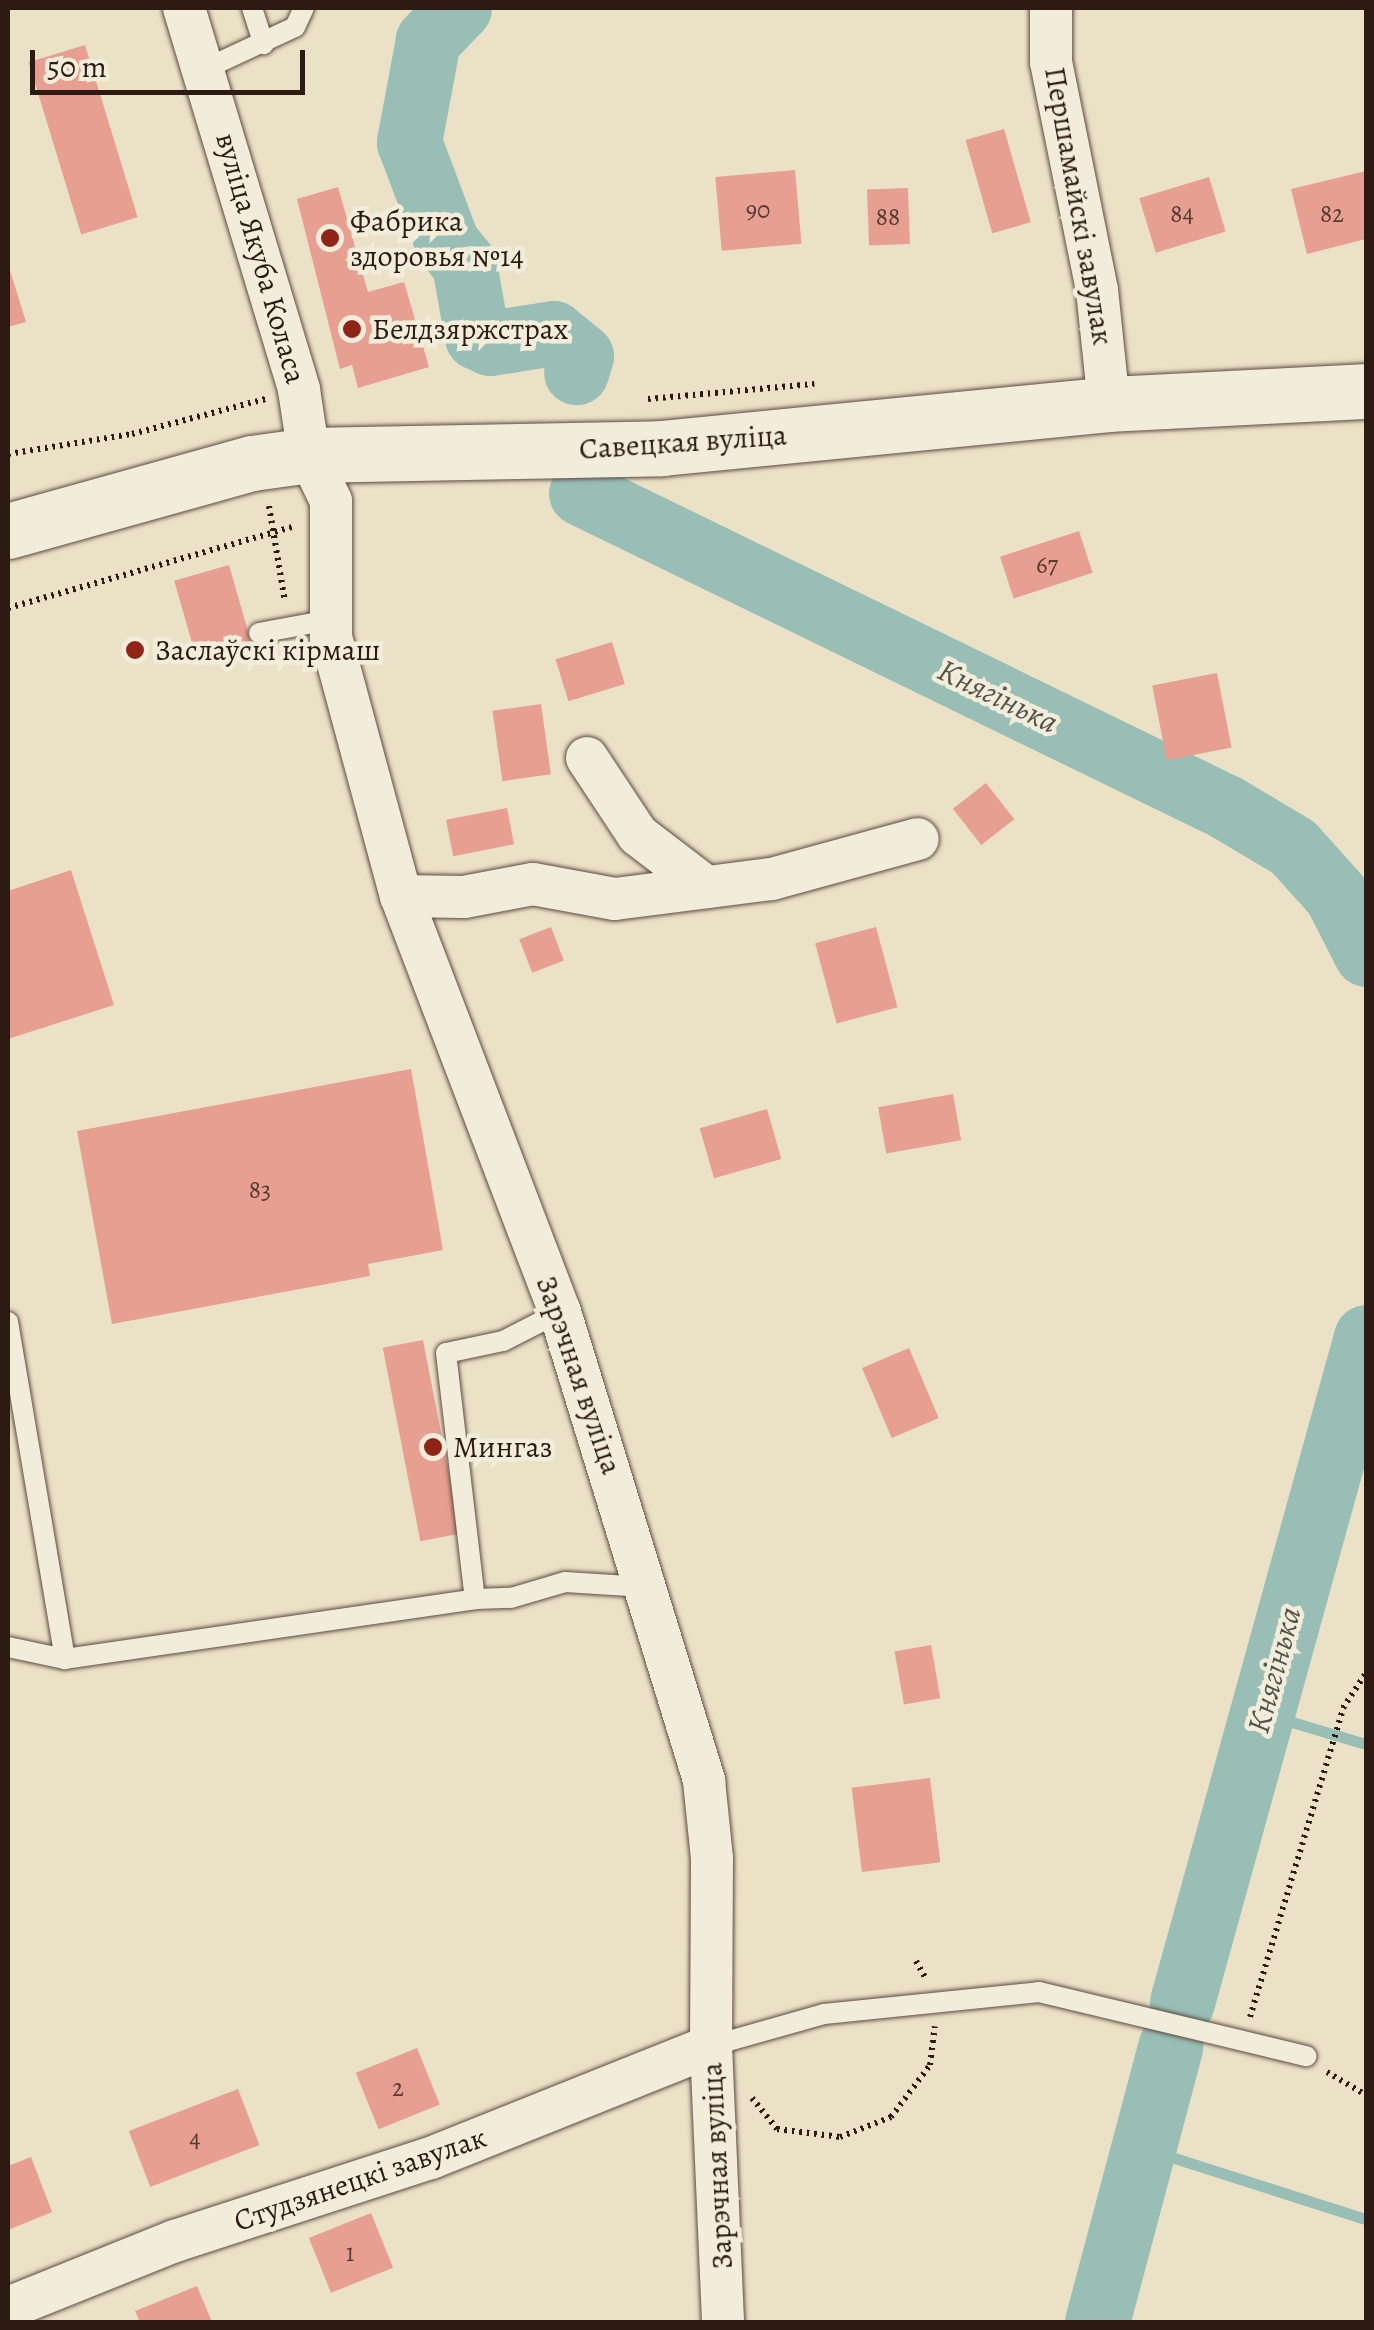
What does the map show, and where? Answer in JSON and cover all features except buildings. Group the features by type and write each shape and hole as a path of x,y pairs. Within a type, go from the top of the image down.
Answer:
{"main road":[{"name":"Савецкая вуліца","path":"8,531 252,463 320,478 1109,404 1366,391"}],"street":[{"name":"вуліца Якуба Коласа","path":"184,8 206,68 299,390 320,478"},
{"name":"Першамайскі завулак","path":"1051,8 1051,62 1096,290 1109,404"},
{"name":"Зарэчная вуліца","path":"320,478 309,624 401,896 560,1312 650,1588 704,1781 712,1858 711,2046 723,2322"},
{"path":"588,758 638,835 706,887"},
{"path":"401,896 464,897 532,884 615,899 772,879 918,839"},
{"name":"Студзянецкі завулак","path":"8,2308 175,2241 430,2158 711,2046"}],"lane":[{"path":"252,8 264,44"},
{"path":"206,68 295,27 304,8"},
{"path":"258,633 309,624"},
{"path":"475,1599 446,1353 503,1341 560,1312"},
{"path":"8,1322 65,1658"},
{"path":"8,1647 65,1658 475,1599 511,1598 565,1582 650,1588"},
{"path":"711,2046 824,2014 1039,1992 1244,2038 1306,2056"}],"path":[{"path":"638,401 831,383"},
{"path":"8,454 132,434 299,390"},
{"path":"228,408 252,463 309,624"},
{"path":"8,608 304,523 320,478"},
{"path":"1244,2038 1343,1708 1366,1673"},
{"path":"711,2046 777,2130 840,2137 891,2118 930,2065 938,2000 916,1961"},
{"path":"1306,2056 1345,2088 1366,2095"}],"waterway":[{"name":"Княгінька","path":"459,8 428,40 409,142 447,243 464,264 477,337 490,343 553,333 581,356 576,372"},
{"name":"Княгінька","path":"581,493 1226,807 1293,847 1336,895 1366,954"},
{"name":"Княгінька","path":"1182,2002 1366,1337"},
{"path":"1259,1712 1366,1744"},
{"name":"Княгінька","path":"1097,2322 1170,2047"},
{"path":"1143,2148 1366,2219"}],"place":[{"name":"Фабрика здоровья №14","path":"330,238"},
{"name":"Белдзяржстрах","path":"352,329"},
{"name":"Заслаўскі кірмаш","path":"135,650"},
{"name":"Мингаз","path":"433,1447"}]}
